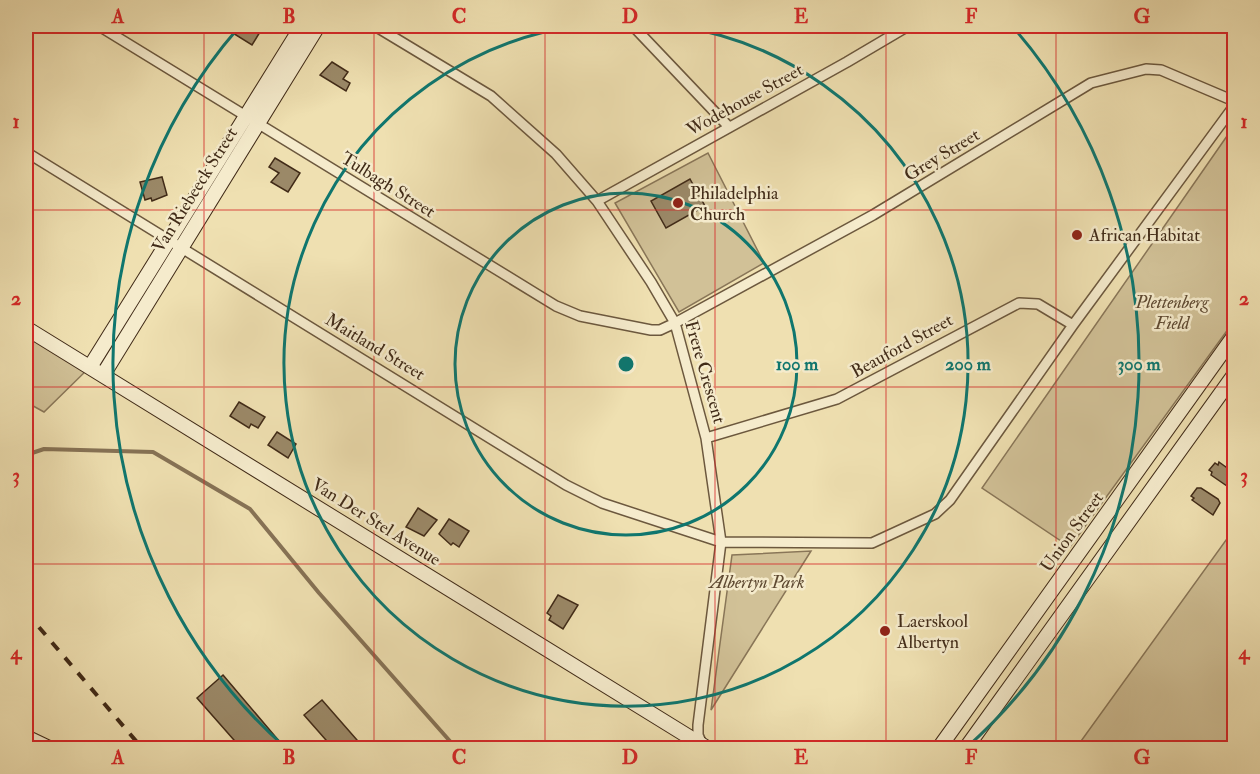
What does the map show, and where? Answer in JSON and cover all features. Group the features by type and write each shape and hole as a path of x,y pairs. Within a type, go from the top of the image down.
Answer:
{"street":[{"name":"Tulbagh Street","path":"99,26 565,311 651,330 660,330 675,323"},
{"name":"Van Riebeeck Street","path":"253,120 302,26"},
{"name":"Van Riebeeck Street","path":"103,375 141,300 175,244 253,120 318,26"},
{"name":"Frere Crescent","path":"375,26 506,107 564,162 597,201 651,282 675,323 706,438 721,542 698,725 698,735 706,748"},
{"path":"633,26 729,127"},
{"name":"Wodehouse Street","path":"597,201 847,63 908,26"},
{"name":"Grey Street","path":"675,323 873,215 1091,83 1146,69 1161,70 1234,101"},
{"name":"Maitland Street","path":"26,152 585,495 721,542 874,543 935,514 954,495 1074,325 1234,106"},
{"name":"Van Riebeeck Street","path":"90,367 141,300"},
{"name":"Beauford Street","path":"706,438 837,399 1019,303 1038,304 1074,325"},
{"name":"Van Der Stel Avenue","path":"26,328 706,748"},
{"name":"Union Street","path":"939,748 1234,336"},
{"path":"966,748 1234,375"},
{"path":"1201,381 1220,396"},
{"path":"1048,595 1067,607"},
{"path":"26,737 49,748"}],"green space":[{"name":"Plettenberg Field","path":"1234,126 1234,321 1070,547 982,488"},
{"path":"708,153 764,263 679,312 615,203"},
{"path":"26,328 90,367 44,412 26,402"},
{"path":"1234,529 1234,748 1076,748"},
{"name":"Albertyn Park","path":"811,551 711,710 732,555"}],"building":[{"path":"231,26 263,27 252,45 228,30"},
{"path":"332,62 348,72 343,79 350,83 346,91 320,75"},
{"path":"275,158 300,173 288,192 271,182 279,173 269,167"},
{"path":"162,177 167,195 152,201 151,198 145,200 140,182"},
{"name":"Philadelphia Church","path":"690,179 705,206 666,228 651,201"},
{"path":"239,402 265,417 258,428 251,424 249,428 230,416"},
{"path":"277,432 296,444 288,458 268,445"},
{"path":"1234,438 1234,453 1228,445"},
{"path":"1219,462 1234,473 1234,483 1231,480 1227,486 1211,475 1212,472 1209,470"},
{"path":"1197,488 1201,488 1218,499 1220,503 1213,515 1192,500 1194,498 1191,496"},
{"path":"418,508 437,520 424,536 406,527"},
{"path":"449,519 469,531 459,547 453,543 451,545 439,534"},
{"path":"558,595 578,605 563,629 549,620 551,616 547,613"},
{"path":"223,675 285,748 241,748 197,698"},
{"path":"322,700 364,748 333,748 304,715"}],"waterway":[{"path":"26,455 44,449 153,452 250,509 319,593 456,748"}],"railway":[{"path":"26,612 142,748"}],"place":[{"name":"Philadelphia Church","path":"678,203"},
{"name":"African Habitat","path":"1077,235"},
{"name":"Laerskool Albertyn","path":"885,631"}]}
